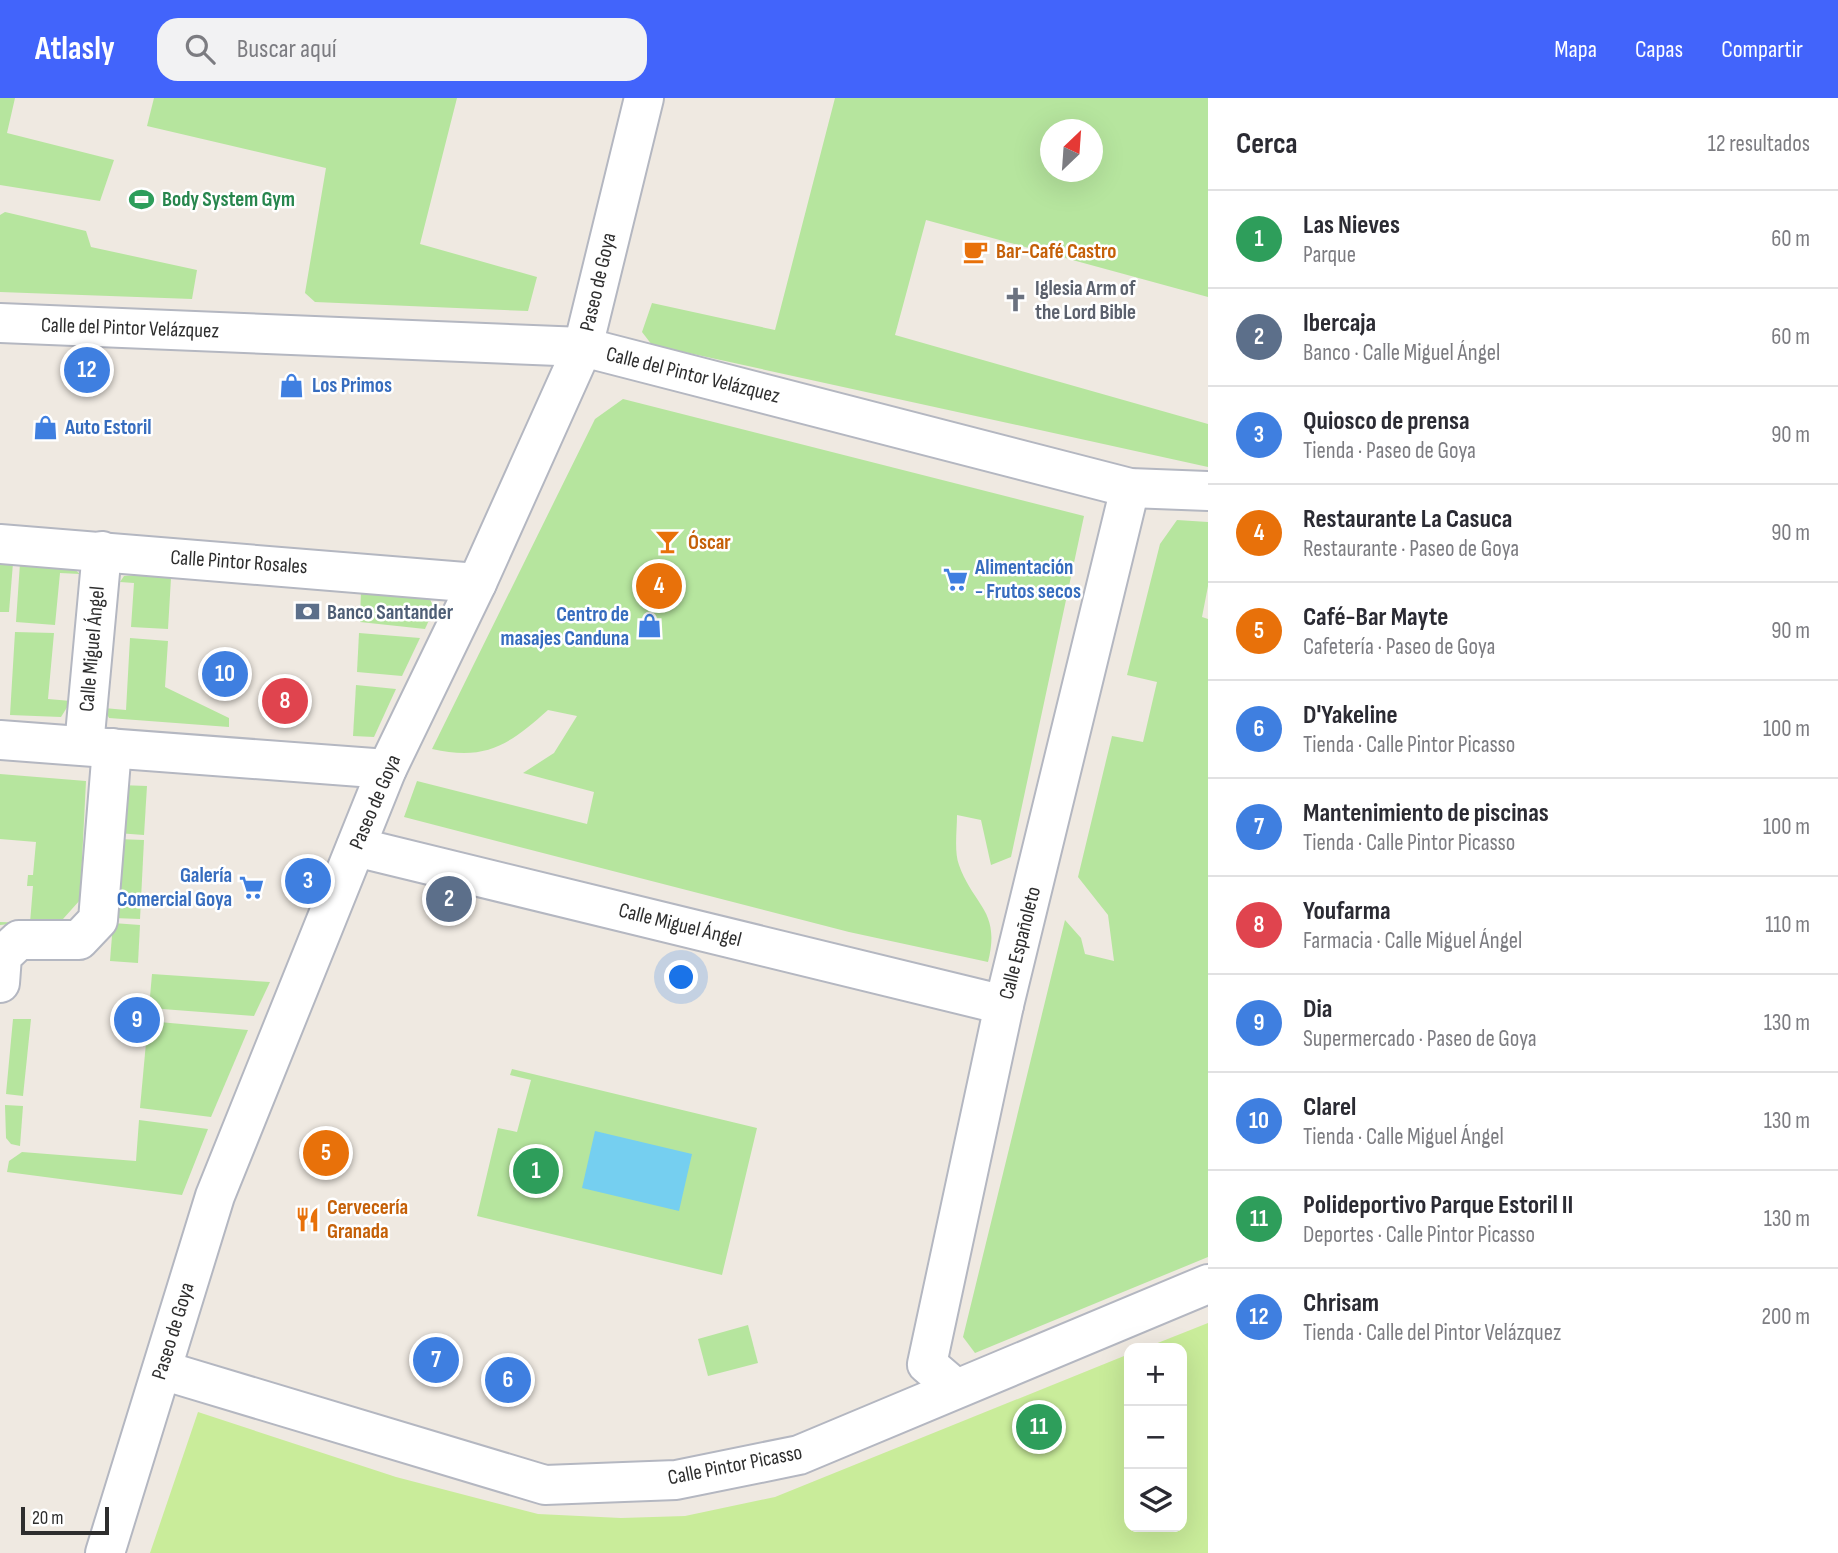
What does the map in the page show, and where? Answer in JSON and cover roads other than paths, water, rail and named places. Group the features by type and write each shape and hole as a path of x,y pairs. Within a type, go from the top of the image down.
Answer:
{"street":[{"name":"Paseo de Goya","path":"105,1553 215,1196 387,769 477,583 583,347 644,98"},
{"name":"Calle del Pintor Velázquez","path":"0,323 583,347 1130,488 1208,491"},
{"name":"Calle Españoleto","path":"955,1388 927,1364 1004,1005 1130,488"},
{"name":"Calle Pintor Rosales","path":"0,544 477,583"},
{"name":"Calle Miguel Ángel","path":"0,983 2,956 19,940 79,940 98,920 102,551"},
{"path":"0,740 387,769"},
{"name":"Calle Miguel Ángel","path":"356,847 1004,1005"},
{"name":"Calle Pintor Picasso","path":"162,1370 545,1485 676,1480 799,1454 1208,1284"}],"water":[{"path":"595,1131 692,1154 679,1211 582,1188"}],"place":[{"name":"Body System Gym","path":"142,199"},
{"name":"Bar-Café Castro","path":"976,251"},
{"name":"Iglesia Arm of the Lord Bible","path":"1015,300"},
{"name":"Chrisam","path":"87,370"},
{"name":"Los Primos","path":"292,385"},
{"name":"Auto Estoril","path":"45,427"},
{"name":"Óscar","path":"668,542"},
{"name":"Alimentación - Frutos secos","path":"955,579"},
{"name":"Restaurante La Casuca","path":"659,586"},
{"name":"Banco Santander","path":"307,612"},
{"name":"Centro de masajes Canduna","path":"649,626"},
{"name":"Clarel","path":"225,674"},
{"name":"Youfarma","path":"285,701"},
{"name":"Quiosco de prensa","path":"308,881"},
{"name":"Galería Comercial Goya","path":"252,887"},
{"name":"Ibercaja","path":"449,899"},
{"name":"Dia","path":"137,1020"},
{"name":"Café-Bar Mayte","path":"326,1153"},
{"name":"Las Nieves","path":"536,1171"},
{"name":"Cervecería Granada","path":"307,1219"},
{"name":"Mantenimiento de piscinas","path":"436,1360"},
{"name":"D'Yakeline","path":"508,1380"},
{"name":"Polideportivo Parque Estoril II","path":"1039,1427"}]}
